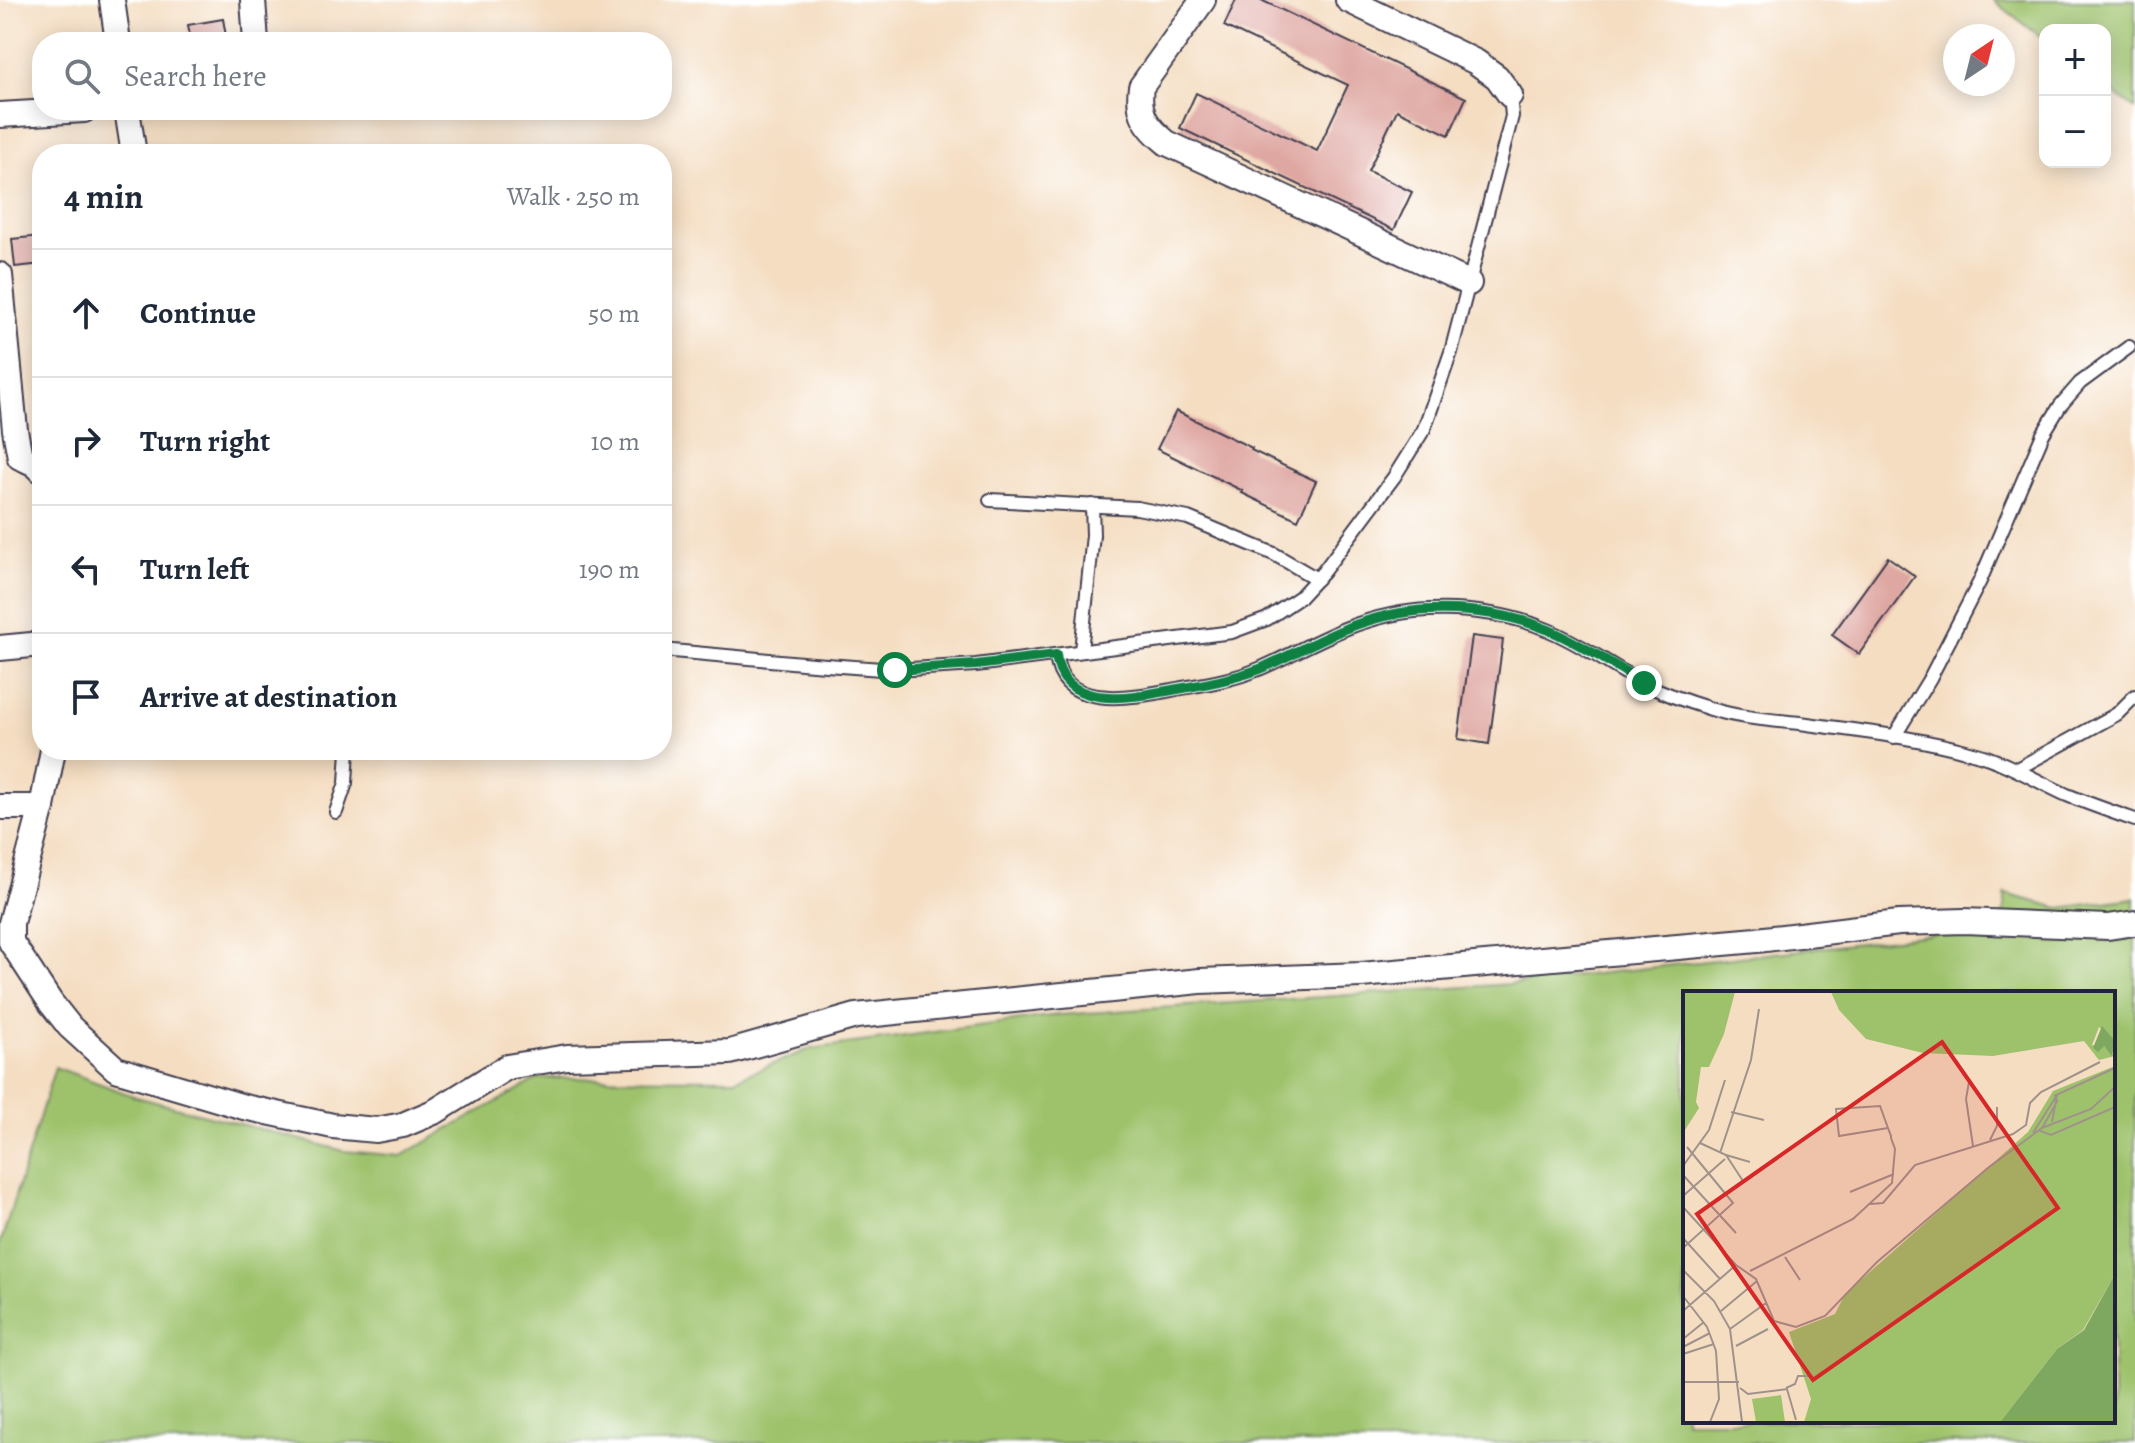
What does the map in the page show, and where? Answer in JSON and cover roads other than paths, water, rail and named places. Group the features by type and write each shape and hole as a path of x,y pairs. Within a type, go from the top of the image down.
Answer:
{"street":[{"path":"112,0 117,32"},
{"path":"253,0 255,32"},
{"path":"1203,0 1141,87 1138,103 1150,130 1167,143 1469,283"},
{"path":"1348,0 1476,62 1497,77 1510,95"},
{"path":"0,115 32,113"},
{"path":"129,120 132,144"},
{"path":"0,275 15,430 10,459 32,463"},
{"path":"0,648 32,645"},
{"path":"51,760 42,807 11,923 11,942 70,1027 116,1069 244,1107 333,1126 376,1130 403,1125 436,1111 507,1067 567,1057 730,1052 856,1016 1200,981 1361,975 1757,940 1899,923 1964,921 2108,927 2135,923"},
{"path":"0,807 42,807"}],"lane":[{"path":"672,651 895,670 976,665 1232,632 1267,619 1300,597 1317,579 1394,477 1424,429 1451,352 1512,116 1510,95"},
{"path":"1894,737 1930,678 1980,581 2043,434 2060,406 2080,383 2129,347"},
{"path":"990,500 1137,508 1188,518 1274,554 1317,579"},
{"path":"1081,651 1093,535 1092,505"},
{"path":"1056,655 1057,667 1064,679 1077,690 1100,697 1133,697 1220,682 1258,669 1348,628 1389,616 1430,610 1478,612 1547,629 1644,683 1716,711 1894,737 1974,753 2017,769 2067,795 2135,820"},
{"path":"2017,769 2117,714 2135,696"},
{"path":"336,812 346,783 347,760"}]}
